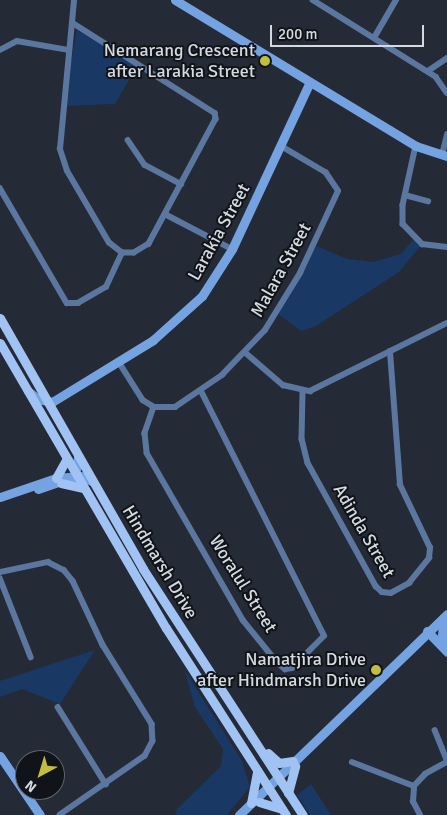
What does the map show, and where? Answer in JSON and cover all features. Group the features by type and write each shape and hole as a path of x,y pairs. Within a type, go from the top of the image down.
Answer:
{"main road":[{"name":"Hindmarsh Drive","path":"0,318 144,569 303,815"},
{"name":"Hindmarsh Drive","path":"0,343 82,488 284,812"},
{"path":"66,460 59,480 82,488"},
{"path":"245,727 253,730 271,758 279,763 294,764 288,793"},
{"path":"257,771 255,802 284,812"}],"street":[{"path":"73,23 215,114 181,184 144,250 122,253 110,243 61,156 60,134 74,0"},
{"path":"175,0 416,146 445,155 447,136"},
{"path":"374,38 396,0"},
{"path":"317,1 428,71 447,93"},
{"path":"0,50 17,41 68,50"},
{"path":"428,71 447,58"},
{"name":"Larakia Street","path":"47,402 119,362 169,328 213,282 232,249 297,113 313,84"},
{"path":"128,140 145,165 181,184"},
{"path":"416,146 402,214 408,232 422,244 447,247"},
{"name":"Malara Street","path":"154,407 175,407 202,393 246,353 277,313 300,273 338,191 326,173 282,147"},
{"path":"0,188 67,303 78,303 106,287 122,253"},
{"path":"405,195 428,200"},
{"path":"165,214 232,249"},
{"path":"246,353 283,385 303,392 325,386 447,323"},
{"name":"Adinda Street","path":"303,392 302,439 308,463 376,586 382,592 391,593 409,583 428,558 430,548 400,484 390,351"},
{"path":"119,362 136,394 154,407"},
{"path":"26,389 47,402 45,422"},
{"name":"Woralul Street","path":"154,407 145,433 147,453 243,620 277,662 288,669 317,647 324,636 202,393"},
{"path":"75,476 78,456"},
{"path":"0,497 75,476 92,481"},
{"path":"0,572 48,562 64,570 73,581 103,645 149,718 154,734 151,749 106,784 60,815"},
{"path":"0,578 31,656"},
{"path":"239,815 269,789 417,639 445,616"},
{"path":"445,616 442,635 446,647"},
{"path":"429,629 446,647"},
{"path":"417,639 446,647"},
{"path":"58,707 106,784"},
{"path":"420,815 413,802 414,786 425,774 447,761 435,730"},
{"path":"0,756 40,815"},
{"path":"352,762 414,786"},
{"path":"246,815 255,802"}],"shaded area":[{"path":"77,30 138,64 115,104 62,106"},
{"path":"414,239 422,244 399,272 316,326 301,331 277,313 314,245 347,259 373,262 401,254"},
{"path":"95,650 60,704 22,689 0,697 0,681"},
{"path":"184,669 242,761 250,787 227,815 177,815 175,811 221,766 223,749 195,707"},
{"path":"311,784 331,815 310,815 297,795"}],"place":[{"name":"Nemarang Crescent after Larakia Street","path":"265,61"},
{"name":"Namatjira Drive after Hindmarsh Drive","path":"376,670"}]}
